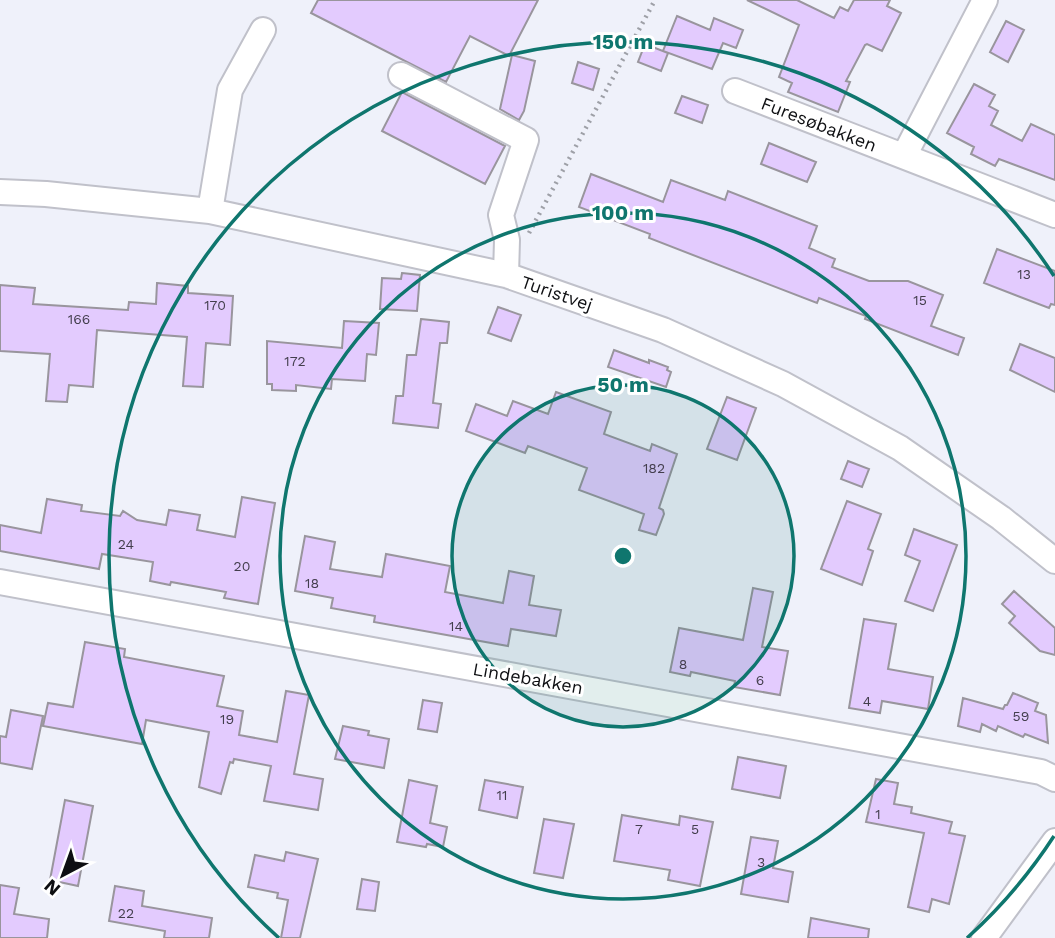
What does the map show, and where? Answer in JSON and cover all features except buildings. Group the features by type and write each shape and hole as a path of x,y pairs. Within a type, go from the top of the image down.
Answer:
{"street":[{"path":"904,156 985,0"},
{"path":"210,211 230,90 263,30"},
{"path":"401,75 526,140 501,215 507,240 506,275"},
{"name":"Furesøbakken","path":"735,92 1055,215"},
{"name":"Turistvej","path":"0,192 46,194 210,211 506,275 663,330 783,384 900,448 1001,518 1055,561"},
{"name":"Lindebakken","path":"0,582 1041,772 1055,779"},
{"path":"984,938 1055,841"}],"path":[{"path":"526,239 654,0"}]}
